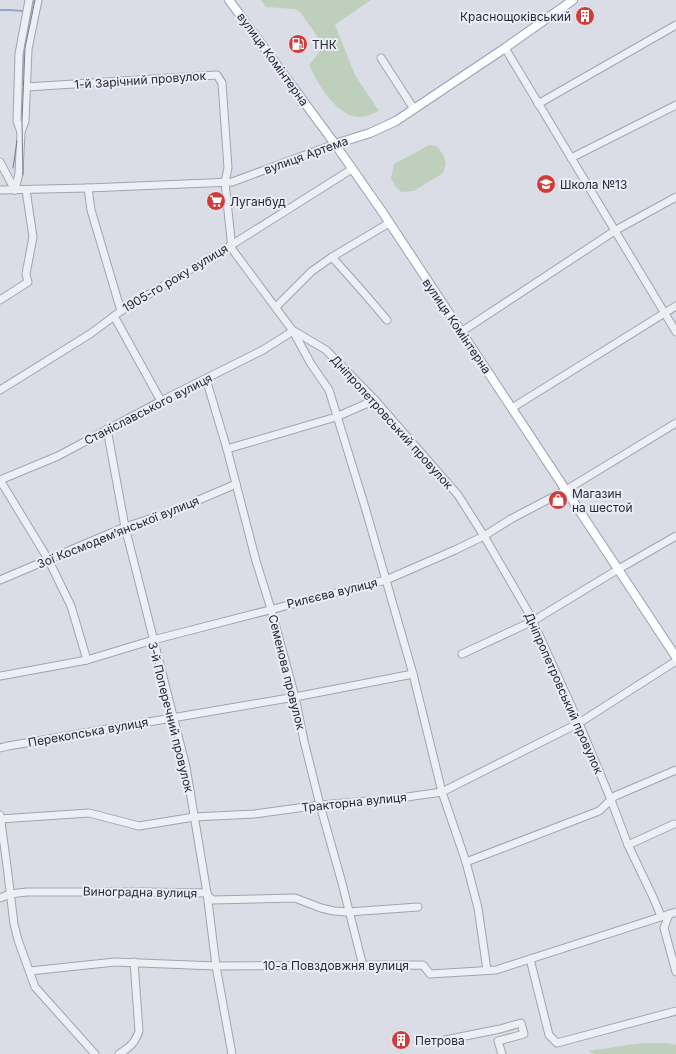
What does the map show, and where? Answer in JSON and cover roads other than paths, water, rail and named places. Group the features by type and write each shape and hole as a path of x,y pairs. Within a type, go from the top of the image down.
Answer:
{"main road":[{"name":"вулиця Комінтерна","path":"230,0 335,144 389,223 566,490 617,570 676,657"},
{"name":"вулиця Артема","path":"335,144 396,121 505,48 569,1"}],"street":[{"path":"21,132 17,121 19,54 29,0"},
{"path":"15,190 19,173 21,132 25,121 28,49 38,0"},
{"path":"538,104 676,25"},
{"path":"505,48 616,230 676,332"},
{"path":"381,58 414,109"},
{"name":"1-й Зарічний провулок","path":"26,87 217,75 222,82 228,168 225,182"},
{"path":"571,158 676,105"},
{"name":"вулиця Артема","path":"0,190 232,182 335,144"},
{"path":"0,162 15,190"},
{"name":"1905-го року вулиця","path":"0,390 90,334 121,311 352,169"},
{"path":"225,182 232,249 293,330"},
{"path":"88,188 91,210 121,311"},
{"path":"0,300 28,282 26,274 33,236 26,190"},
{"path":"461,332 616,230 676,197"},
{"path":"276,307 312,271 332,257 389,223"},
{"path":"332,257 387,320"},
{"path":"512,408 676,306"},
{"path":"114,316 161,401"},
{"name":"Станіславського вулиця","path":"0,480 58,456 161,401 263,350 293,330"},
{"name":"Дніпропетровський провулок","path":"293,330 326,350 375,400 458,495 484,536 533,621 579,723 628,845 661,916"},
{"name":"Дніпропетровський провулок","path":"293,330 311,364 329,390 413,674 442,792 466,862 478,908 487,970"},
{"name":"Семенова провулок","path":"206,379 227,449 256,561 295,697 320,805 363,966"},
{"path":"227,449 336,416 375,400"},
{"path":"566,490 676,423"},
{"name":"3-й Поперечний провулок","path":"107,430 125,527 186,767 207,894 216,966 232,1054"},
{"path":"0,480 48,559 71,606 87,660"},
{"name":"Зої Космодем’янської вулиця","path":"0,580 125,527 171,512 236,484"},
{"name":"Рилєєва вулиця","path":"0,676 87,660 153,640 386,580 484,536 511,519 566,490"},
{"path":"462,654 533,621 676,536"},
{"name":"Тракторна вулиця","path":"0,819 88,813 139,826 194,817 254,814 320,805 393,799 442,792 579,723 676,661"},
{"name":"Перекопська вулиця","path":"0,748 295,697 413,674"},
{"path":"466,862 599,811 615,796 676,770"},
{"path":"0,815 14,924 18,940 35,987 95,1054"},
{"path":"628,845 674,824"},
{"name":"Виноградна вулиця","path":"1,897 10,894 27,892 145,892 207,894 212,900 295,898 321,908 348,912 418,906"},
{"path":"672,913 664,928 676,972"},
{"name":"10-а Повздовжня вулиця","path":"30,971 115,962 216,966 423,965 430,974 496,970 672,913"},
{"path":"530,959 549,1035 557,1043 676,1011"},
{"path":"119,1054 136,1040 139,1031 134,962"},
{"path":"435,1042 500,1029 521,1023 524,1034 498,1041 502,1054"}],"waterway":[{"path":"0,10 22,11"}],"tram line":[{"path":"23,175 22,121 25,48 35,0"},
{"path":"13,168 17,141"}],"place":[{"name":"Краснощоківський","path":"585,16"},
{"name":"ТНК","path":"298,44"},
{"name":"Школа №13","path":"546,184"},
{"name":"Луганбуд","path":"216,201"},
{"name":"Магазин на шестой","path":"558,500"},
{"name":"Петрова","path":"401,1040"}]}
